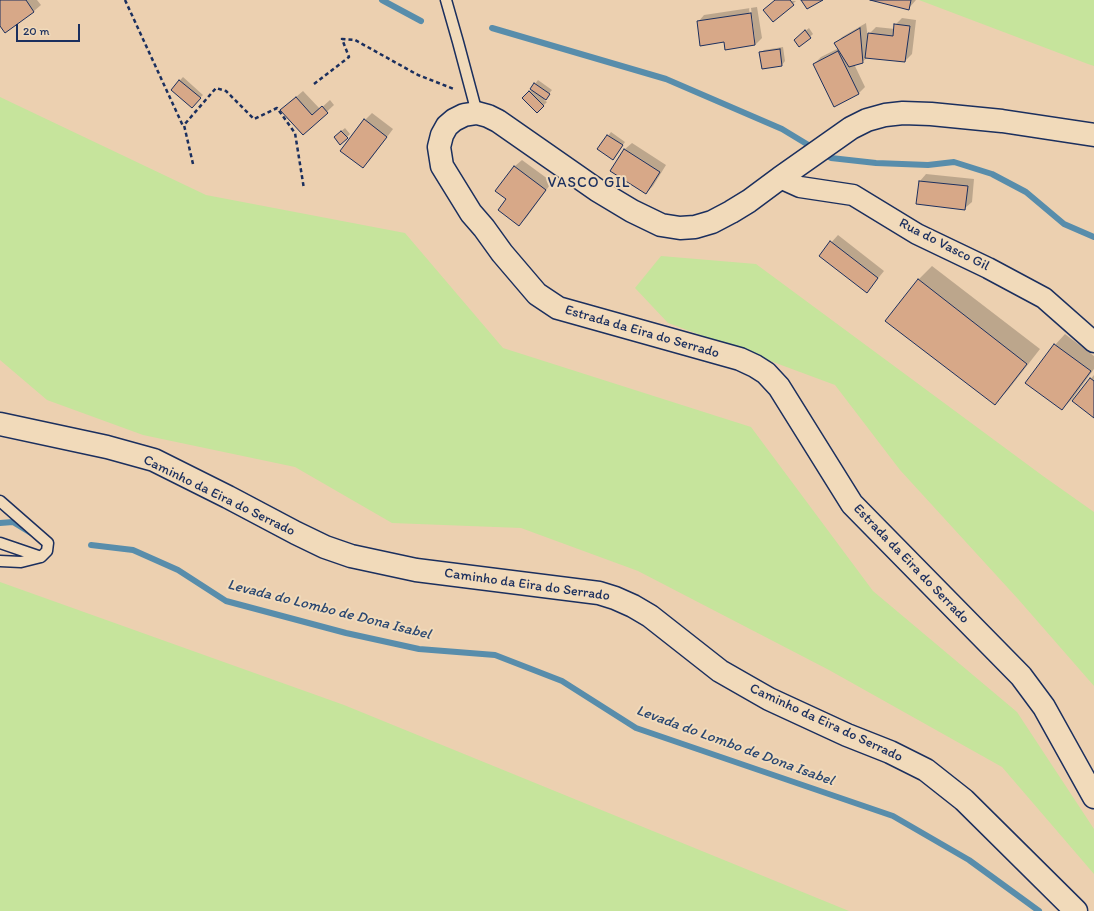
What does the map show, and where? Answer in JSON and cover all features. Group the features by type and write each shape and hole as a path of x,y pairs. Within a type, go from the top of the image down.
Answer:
{"main road":[{"path":"474,105 597,190 632,211 661,225 680,228 695,227 712,222 749,201 851,128 867,120 885,115 903,113 931,114 1002,121 1094,135"},
{"name":"Estrada da Eira do Serrado","path":"474,105 464,115 454,120 447,126 442,135 439,148 442,166 471,213 502,253 537,294 558,308 740,359 766,373 779,387 852,504 1021,676 1044,707 1094,797"},
{"name":"Caminho da Eira do Serrado","path":"0,424 107,447 154,460 296,533 325,547 351,556 416,570 599,593 633,606 650,616 720,671 769,699 847,735 890,752 926,770 964,800 1076,911"}],"street":[{"name":"Rua do Vasco Gil","path":"780,178 800,187 853,195 917,234 988,268 1044,298 1094,342"}],"lane":[{"path":"446,0 474,105"},
{"path":"0,501 48,543 47,551 41,557 21,562 0,561"},
{"path":"0,543 41,557"}],"path":[{"path":"125,0 184,128 193,164"},
{"path":"314,84 350,57 342,39 349,39 355,40 474,105"},
{"path":"184,128 184,125 216,88 226,91 254,119 277,108 295,133 304,189"}],"green space":[{"path":"919,0 1094,0 1094,66 1088,64"},
{"path":"0,97 206,195 405,233 503,348 751,427 873,591 1017,712 1094,829 1094,874 1002,767 829,670 638,571 521,528 392,523 295,467 143,435 47,400 0,360"},
{"path":"661,256 756,264 1094,512 1094,686 1018,599 900,470 835,385 668,323 635,288"},
{"path":"0,582 344,705 849,911 0,911"}],"building":[{"path":"0,0 26,0 34,12 5,33 0,26"},
{"path":"775,0 790,0 794,5 773,22 763,10"},
{"path":"801,0 823,0 807,9"},
{"path":"870,0 911,0 909,10"},
{"path":"751,13 755,45 725,50 724,42 700,46 697,21"},
{"path":"894,24 910,26 905,62 865,58 868,33 893,36"},
{"path":"860,28 863,63 849,67 834,43"},
{"path":"805,30 811,38 799,47 794,40"},
{"path":"780,49 782,66 762,69 759,52"},
{"path":"838,51 859,94 834,107 813,64"},
{"path":"179,80 201,98 192,108 171,90"},
{"path":"534,83 550,94 546,100 530,89"},
{"path":"529,91 544,106 537,113 522,98"},
{"path":"296,97 312,115 322,106 328,113 303,135 280,110"},
{"path":"364,119 387,137 363,168 340,151"},
{"path":"341,131 348,138 340,145 334,137"},
{"path":"607,135 623,145 613,160 597,149"},
{"path":"624,149 660,172 646,194 610,171"},
{"path":"514,166 546,190 519,226 498,210 506,199 495,191"},
{"path":"919,181 968,186 965,210 916,204"},
{"path":"830,241 878,278 867,293 819,256"},
{"path":"918,279 1027,364 995,405 885,321"},
{"path":"1054,344 1091,371 1062,410 1025,383"},
{"path":"1090,378 1094,381 1094,418 1072,401"}],"waterway":[{"path":"382,0 421,21"},
{"path":"492,28 666,79 782,129 815,149"},
{"path":"823,153 831,158 876,163 928,165 954,162 992,174 1026,192 1064,224 1094,237"},
{"name":"Levada do Lombo de Dona Isabel","path":"0,523 13,522 31,533"},
{"name":"Levada do Lombo de Dona Isabel","path":"91,545 133,550 178,570 226,601 346,633 419,649 495,655 562,681 636,728 893,816 969,860 1039,911"}],"district":[{"name":"VASCO GIL","path":"589,183"}]}
